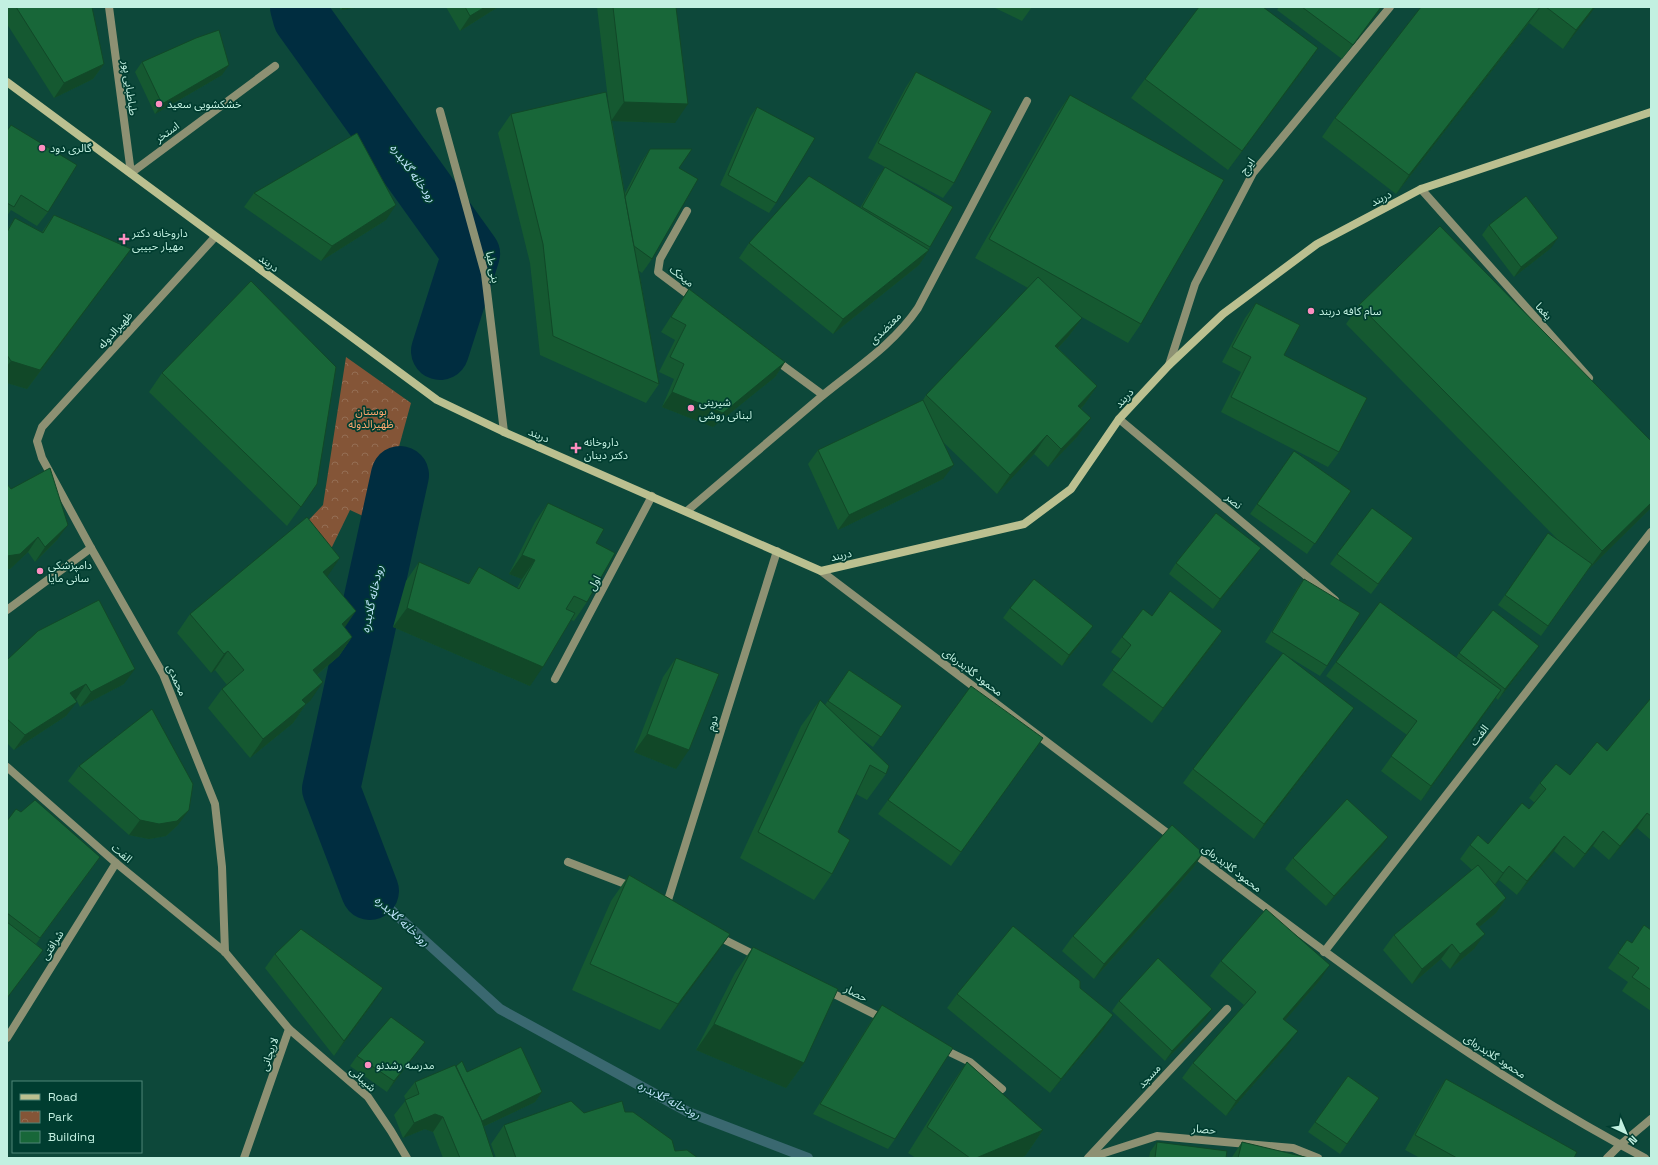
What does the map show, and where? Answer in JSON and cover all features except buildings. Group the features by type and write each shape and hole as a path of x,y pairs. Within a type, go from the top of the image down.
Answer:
{"main road":[{"name":"دربند","path":"7,82 437,400 504,432 821,571 1024,524 1071,489 1119,419 1169,365 1223,314 1317,244 1420,189 1651,112"}],"street":[{"name":"طباطبایی پور","path":"109,7 130,173"},
{"name":"ایرج","path":"1169,365 1195,284 1253,173 1390,7"},
{"name":"استخر","path":"130,173 275,66"},
{"name":"معتضدی","path":"687,511 823,395 890,342 907,324 918,308 1027,101"},
{"name":"بنی طبا","path":"440,111 485,274 504,432"},
{"name":"یغما","path":"1420,189 1593,383"},
{"name":"میخک","path":"687,211 660,259 658,272 698,302"},
{"name":"ظهیرالدوله","path":"37,441 42,427 215,237"},
{"path":"767,353 823,395"},
{"name":"نصر","path":"1119,419 1335,600"},
{"name":"محمدی","path":"37,441 42,458 91,548 163,674 215,804 222,867 226,952"},
{"name":"اول","path":"555,679 652,496"},
{"name":"الفت","path":"1324,952 1651,532"},
{"path":"7,610 91,548"},
{"name":"دوم","path":"668,901 777,551"},
{"name":"محمود گلابدره‌ای","path":"821,571 1324,952 1503,1075 1620,1145 1645,1158"},
{"name":"الفت","path":"7,766 116,863 226,952"},
{"path":"568,862 640,889"},
{"name":"شرافتی","path":"7,1038 116,863"},
{"path":"711,933 768,961"},
{"name":"لاریجانی","path":"226,952 289,1029 244,1158"},
{"name":"حصار","path":"818,986 888,1022"},
{"name":"مسجد","path":"1088,1158 1227,1009"},
{"name":"شیبانی","path":"289,1029 368,1097 407,1158"},
{"path":"936,1045 970,1062 1002,1089"},
{"path":"1607,1158 1651,1119"},
{"name":"حصار","path":"1088,1158 1157,1136 1293,1148 1318,1158"}],"green space":[{"name":"بوستان ظهیرالدوله","path":"346,357 411,403 378,523 350,510 330,551 303,526 323,505"}],"waterway":[{"name":"رودخانه گلابدره","path":"299,7 302,18 471,254 440,351"},
{"name":"رودخانه گلابدره","path":"370,891 331,789 400,475"},
{"name":"رودخانه گلابدره","path":"370,891 500,1009 688,1112 808,1158"}],"place":[{"name":"خشکشویی سعید","path":"159,104"},
{"name":"گالری دود","path":"42,148"},
{"name":"داروخانه دکتر مهیار حبیبی","path":"124,239"},
{"name":"سام کافه دربند","path":"1311,311"},
{"name":"شیرینی لبنانی روشی","path":"691,408"},
{"name":"داروخانه دکتر دینان","path":"576,448"},
{"name":"دامپزشکی سانی مایا","path":"40,571"},
{"name":"مدرسه رشدنو","path":"368,1065"}]}
